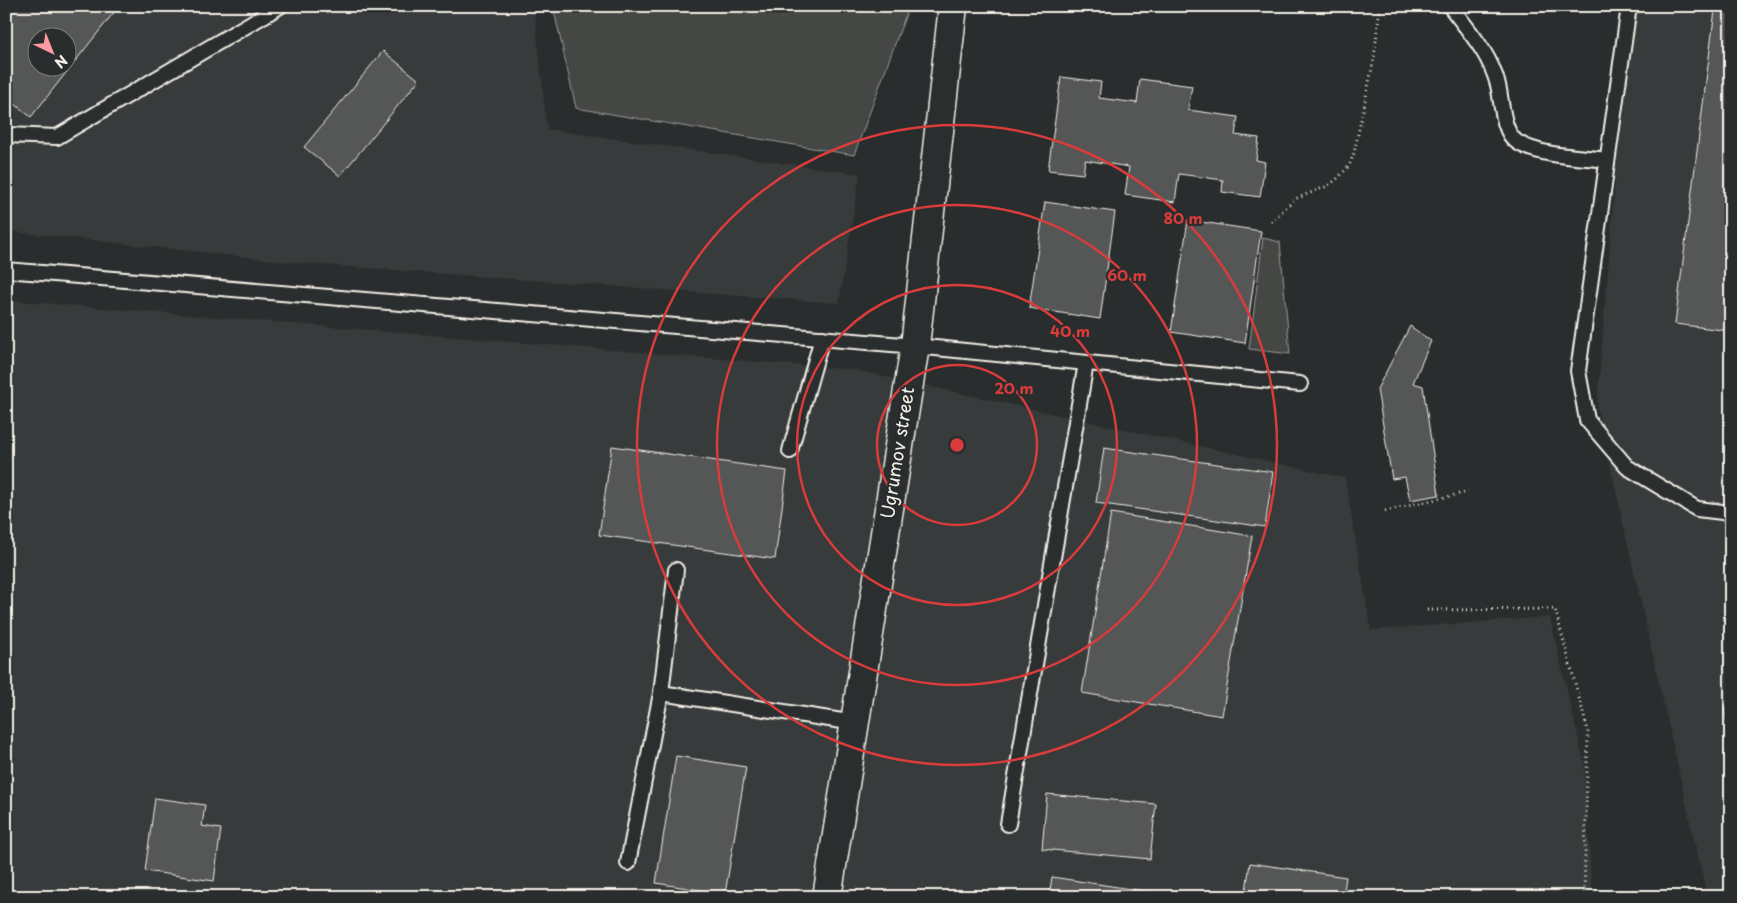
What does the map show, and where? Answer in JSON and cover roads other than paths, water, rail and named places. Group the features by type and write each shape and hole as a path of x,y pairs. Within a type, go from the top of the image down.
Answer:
{"street":[{"name":"Ugrumov street","path":"827,897 915,346 953,6"}],"lane":[{"path":"6,135 57,137 280,6"},
{"path":"1450,6 1482,46 1488,57 1498,84 1505,122 1513,138 1525,146 1543,152 1607,160"},
{"path":"1629,6 1578,371 1587,420 1627,467 1697,509 1731,513"},
{"path":"6,270 915,346 1300,384"},
{"path":"790,451 822,338"},
{"path":"1008,824 1086,363"},
{"path":"628,863 661,693 676,570"},
{"path":"661,693 855,724"}]}
